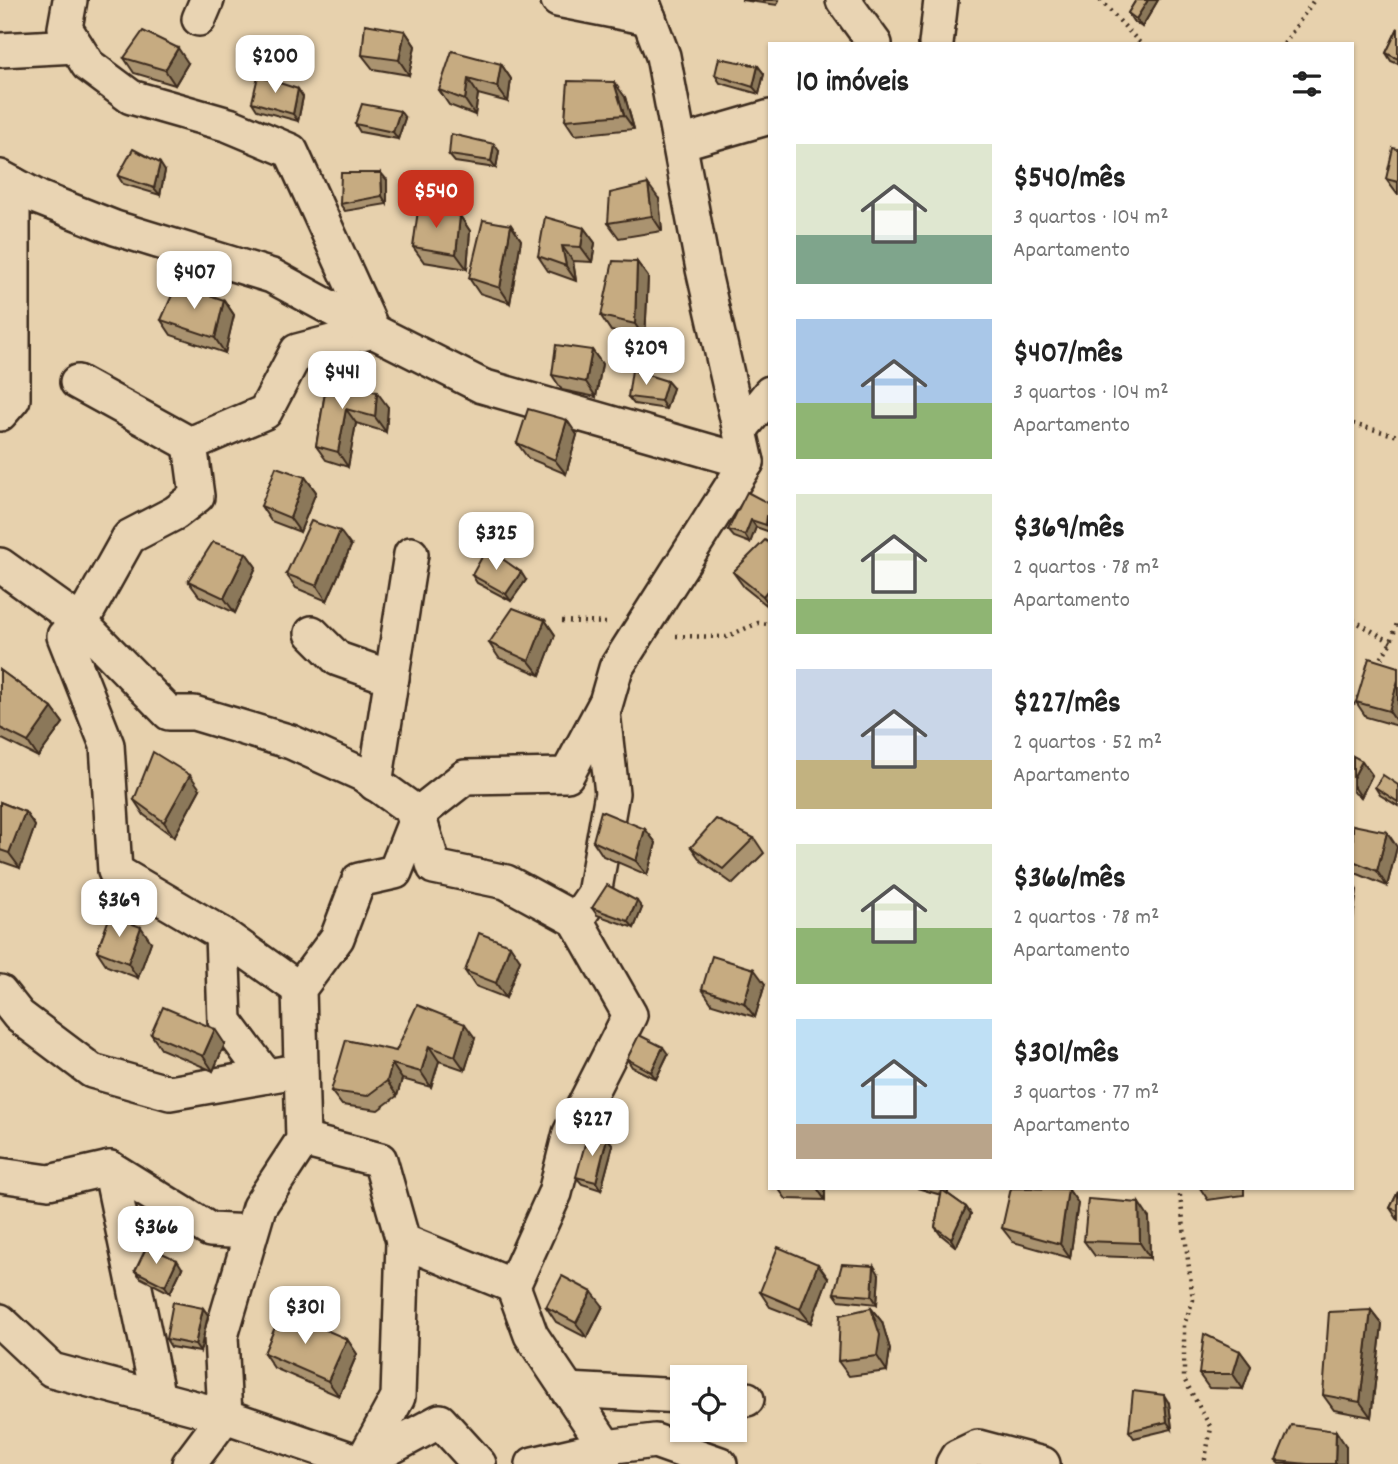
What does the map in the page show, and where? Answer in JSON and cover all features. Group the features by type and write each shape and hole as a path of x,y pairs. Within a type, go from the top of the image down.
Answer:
{"street":[{"path":"70,0 65,28 76,46 88,65 131,97 229,125 290,151 373,331"},
{"path":"558,0 646,9 663,56 703,269 747,462 616,668 603,713 611,793 594,894 576,920"},
{"path":"843,0 874,42"},
{"path":"936,42 941,0"},
{"path":"0,50 76,46"},
{"path":"680,143 768,118"},
{"path":"0,414 13,399 7,181 115,228 272,276 482,386 747,462"},
{"path":"190,444 265,412 297,351 373,331"},
{"path":"78,382 190,444"},
{"path":"740,430 768,395"},
{"path":"190,444 197,496 175,513 129,537 73,629 107,745 115,872 222,933 299,989"},
{"path":"375,784 411,554"},
{"path":"0,565 169,713 194,713 291,742 364,775 418,814 434,867 506,881 576,920 630,1015 570,1133 555,1194 513,1286 531,1335 568,1390 604,1456"},
{"path":"312,633 338,659 392,678"},
{"path":"190,1464 225,1416 221,1336 259,1207 303,1140 299,989 337,938 359,880 395,872 418,814 464,777 567,775 608,697"},
{"path":"222,933 225,1021 267,1076"},
{"path":"0,992 19,1016 92,1071 170,1093 301,1070"},
{"path":"303,1140 380,1160 402,1241 398,1397 362,1463"},
{"path":"0,1175 49,1182 110,1168 210,1230 251,1232"},
{"path":"110,1168 158,1398"},
{"path":"402,1241 513,1286"},
{"path":"0,1321 52,1370 225,1416 362,1463 440,1421 479,1464"},
{"path":"568,1390 670,1395"},
{"path":"533,1464 604,1456 655,1441 720,1464"},
{"path":"953,1464 957,1457 978,1447 1043,1464"}],"path":[{"path":"1100,0 1139,42"},
{"path":"1285,42 1314,0"},
{"path":"1354,424 1398,436"},
{"path":"1354,621 1391,642"},
{"path":"1377,665 1391,642 1398,621"},
{"path":"1354,702 1364,687"},
{"path":"1179,1190 1193,1300 1184,1325 1184,1379 1212,1428 1204,1464"}],"building":[{"path":"1136,0 1148,0 1136,19 1128,13"},
{"path":"365,24 405,31 399,60 362,55"},
{"path":"1398,28 1398,59 1386,53"},
{"path":"143,31 178,48 165,70 124,58"},
{"path":"452,51 501,64 497,87 468,79 465,100 439,90"},
{"path":"719,58 758,66 753,87 715,75"},
{"path":"258,76 298,89 293,114 252,102"},
{"path":"568,81 614,82 624,115 565,120"},
{"path":"362,104 400,111 393,132 355,124"},
{"path":"451,134 494,144 491,161 449,155"},
{"path":"1393,148 1398,149 1398,182 1386,179"},
{"path":"133,149 160,163 154,188 118,176"},
{"path":"341,173 381,173 382,196 340,204"},
{"path":"648,184 652,216 608,223 610,193"},
{"path":"419,203 460,216 456,254 413,247"},
{"path":"545,217 584,228 581,247 562,246 566,266 538,256"},
{"path":"483,220 511,225 500,288 469,278"},
{"path":"613,261 637,262 635,324 601,316"},
{"path":"177,284 224,300 215,338 161,320"},
{"path":"556,345 592,350 586,382 552,375"},
{"path":"632,370 667,381 661,401 628,397"},
{"path":"327,381 377,392 375,417 346,409 338,452 316,446"},
{"path":"528,409 567,420 555,460 517,443"},
{"path":"276,467 305,477 290,518 261,506"},
{"path":"747,492 768,503 766,525 751,520 745,535 728,530"},
{"path":"311,521 340,531 317,586 286,574"},
{"path":"765,540 768,542 768,590 763,596 733,572"},
{"path":"213,542 246,553 224,598 188,581"},
{"path":"487,548 521,572 506,594 472,575"},
{"path":"513,608 545,620 529,661 489,643"},
{"path":"1369,658 1398,667 1398,680 1389,711 1356,702"},
{"path":"0,670 52,708 28,742 0,728"},
{"path":"153,752 190,775 164,822 134,800"},
{"path":"1354,757 1362,761 1354,776"},
{"path":"1383,775 1398,785 1398,802 1375,787"},
{"path":"0,802 25,812 9,853 0,850"},
{"path":"601,811 645,829 636,861 593,841"},
{"path":"716,819 754,838 723,869 691,847"},
{"path":"1354,825 1387,832 1377,871 1354,861"},
{"path":"607,885 637,901 628,921 592,908"},
{"path":"110,916 141,927 128,963 97,951"},
{"path":"479,933 510,945 496,983 465,971"},
{"path":"712,956 754,969 744,1003 702,989"},
{"path":"417,1005 465,1024 455,1056 429,1046 421,1072 392,1064 387,1081 367,1096 331,1091 346,1040 396,1051"},
{"path":"163,1007 215,1029 203,1056 151,1034"},
{"path":"639,1035 663,1047 651,1072 627,1059"},
{"path":"588,1133 607,1138 596,1182 576,1177"},
{"path":"942,1190 966,1207 951,1239 935,1227"},
{"path":"1011,1190 1068,1190 1060,1244 1002,1228"},
{"path":"1398,1192 1398,1211 1390,1208"},
{"path":"1088,1199 1139,1203 1140,1243 1084,1241"},
{"path":"147,1246 177,1260 165,1286 135,1271"},
{"path":"778,1247 818,1264 800,1309 760,1292"},
{"path":"842,1264 874,1266 872,1296 834,1293"},
{"path":"562,1276 592,1292 576,1323 546,1307"},
{"path":"173,1302 203,1308 195,1345 166,1339"},
{"path":"871,1308 880,1335 877,1356 838,1361 840,1315"},
{"path":"1371,1310 1360,1402 1323,1395 1329,1312"},
{"path":"282,1311 347,1339 328,1381 264,1353"},
{"path":"1204,1334 1240,1351 1233,1374 1199,1374"},
{"path":"1133,1391 1164,1395 1167,1422 1129,1431"},
{"path":"1291,1425 1336,1431 1335,1464 1276,1461"}]}
